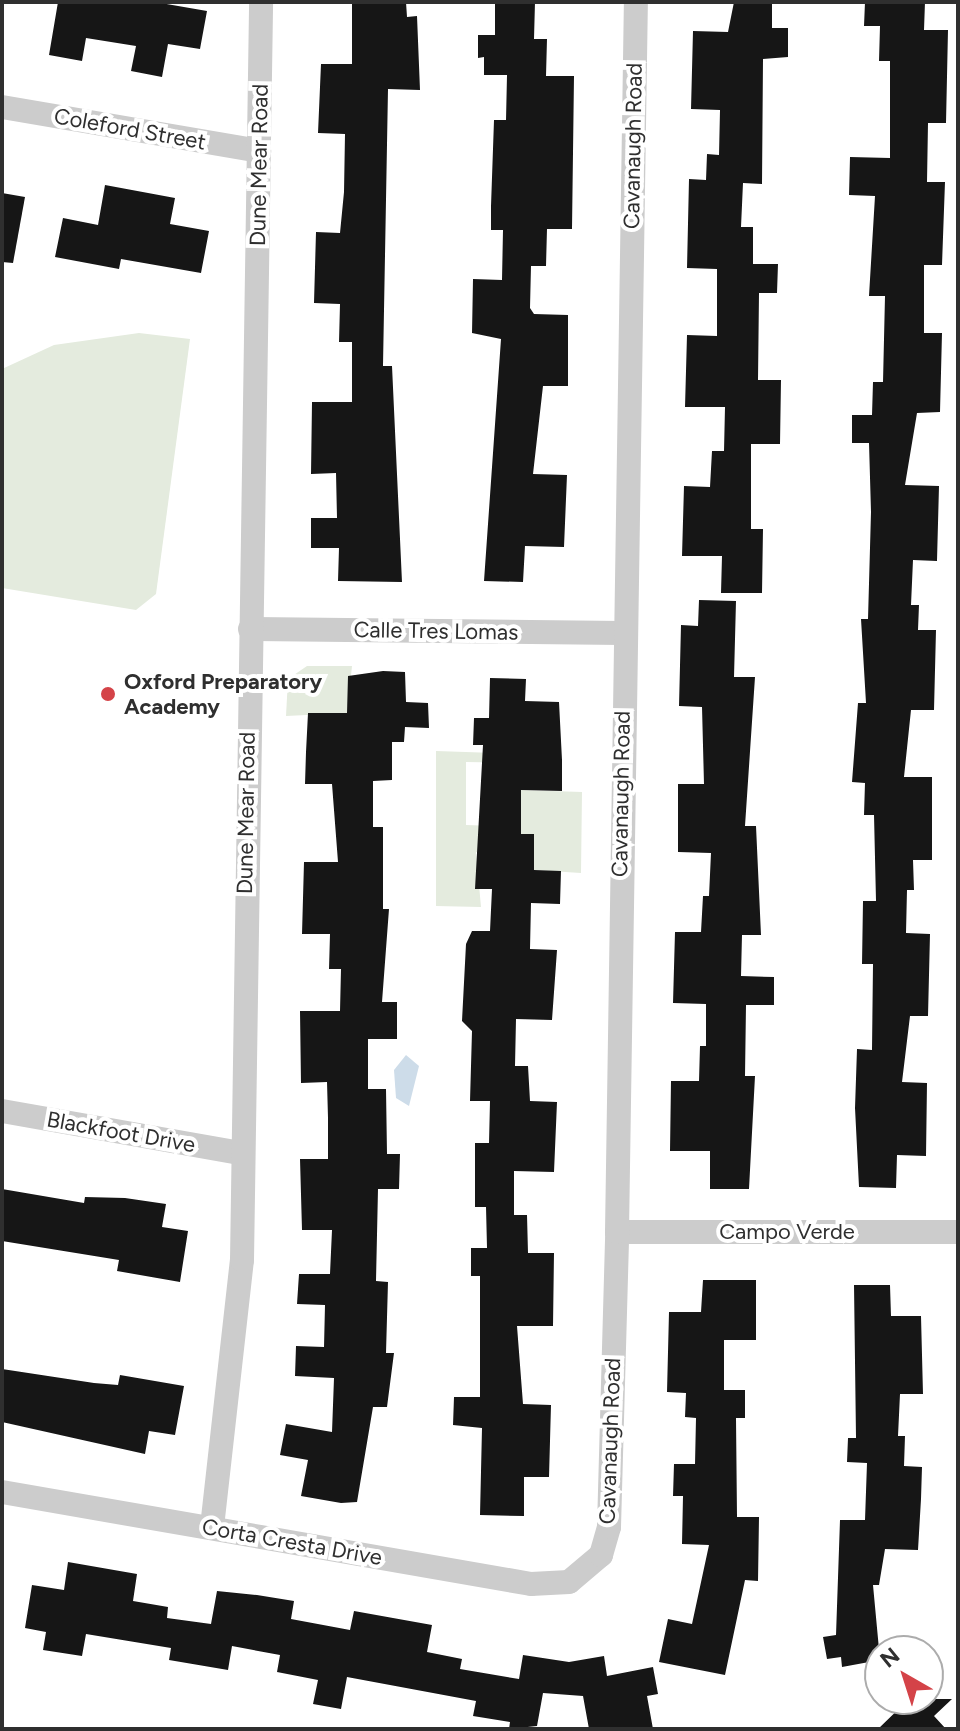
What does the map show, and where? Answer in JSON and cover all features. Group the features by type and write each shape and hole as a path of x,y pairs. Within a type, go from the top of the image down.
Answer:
{"street":[{"name":"Dune Mear Road","path":"212,1527 238,1324 261,2"},
{"name":"Cavanaugh Road","path":"582,1577 601,1555 609,1527 617,1232 622,633 636,2"},
{"name":"Coleford Street","path":"2,107 259,151"},
{"name":"Calle Tres Lomas","path":"250,629 622,633"},
{"name":"Blackfoot Drive","path":"2,1111 239,1153"},
{"name":"Campo Verde","path":"617,1232 958,1232"},
{"name":"Corta Cresta Drive","path":"2,1492 531,1584 582,1577"}],"shaded area":[{"path":"139,333 190,339 156,594 136,610 2,588 2,369 54,345"},
{"path":"307,666 352,666 347,713 286,716 288,679"},
{"path":"436,751 526,754 527,763 466,762 466,825 521,827 521,790 582,792 581,873 534,870 534,834 495,834 494,852 476,852 481,907 436,906"}],"water":[{"path":"406,1055 419,1066 409,1106 396,1098 394,1070"}],"building":[{"path":"58,2 155,2 207,11 200,49 168,44 162,77 131,71 136,46 86,38 82,61 49,55"},
{"path":"352,2 406,2 407,17 417,16 420,90 388,89 383,366 392,366 402,582 338,581 339,548 311,548 311,518 337,518 336,473 311,474 312,402 352,402 352,342 339,342 340,304 314,303 316,232 340,233 344,192 345,134 318,133 321,64 352,64"},
{"path":"495,2 535,2 534,39 547,39 546,76 574,76 572,229 547,229 546,266 531,266 530,308 534,314 568,315 568,386 543,386 533,474 567,475 564,547 525,546 523,582 484,581 501,339 472,333 473,279 502,280 503,230 491,230 491,206 494,120 506,120 507,75 484,75 484,57 478,58 478,35 495,35"},
{"path":"734,2 772,2 772,28 788,28 788,57 763,59 762,184 743,183 741,227 753,227 753,264 778,264 777,293 759,293 758,380 781,380 780,444 751,444 751,529 763,529 762,593 721,593 722,556 682,556 684,486 710,487 712,451 724,451 725,407 685,407 687,335 717,336 717,269 687,268 689,179 706,180 707,154 719,155 720,110 691,109 693,31 728,32"},
{"path":"865,2 925,2 924,30 948,30 946,123 928,123 927,182 945,182 942,265 924,265 924,333 942,333 940,412 917,413 905,485 939,486 937,561 913,560 911,605 919,605 918,630 936,630 934,710 911,710 904,777 932,777 932,860 913,860 914,890 907,890 906,933 930,934 928,1016 910,1016 902,1082 927,1083 926,1156 897,1155 896,1188 859,1187 855,1108 857,1049 872,1050 873,964 862,964 863,901 876,901 874,815 864,815 865,783 852,782 858,703 866,703 861,619 868,619 871,512 869,443 852,443 852,415 872,415 873,382 883,382 885,296 869,296 875,196 849,195 850,157 890,158 890,61 879,61 880,26 864,26"},
{"path":"105,185 175,198 170,224 209,231 201,273 121,259 119,269 55,257 63,218 98,225"},
{"path":"2,193 25,197 13,263 2,262"},
{"path":"699,600 736,601 734,677 755,677 745,826 756,826 761,935 742,935 741,976 774,977 774,1005 746,1005 745,1076 755,1076 749,1189 710,1189 710,1151 670,1151 671,1081 699,1081 700,1046 706,1046 706,1004 673,1003 675,932 701,932 703,896 709,896 711,853 678,852 678,784 704,784 702,707 679,706 681,625 698,626"},
{"path":"383,671 405,672 406,702 428,703 429,728 405,727 404,742 392,742 392,780 373,781 373,827 383,827 383,909 389,909 382,1002 397,1002 397,1039 368,1039 368,1089 386,1089 387,1154 400,1154 399,1189 378,1189 376,1281 388,1282 386,1353 394,1353 387,1407 373,1407 357,1502 341,1503 301,1496 308,1460 280,1455 286,1424 332,1432 334,1378 295,1376 296,1346 324,1347 325,1305 297,1304 299,1274 330,1274 332,1230 302,1230 300,1159 328,1159 328,1118 327,1082 301,1083 300,1011 340,1011 341,969 329,969 330,934 302,934 304,862 338,862 332,784 305,784 306,752 308,713 347,713 348,676"},
{"path":"490,678 526,679 525,701 559,702 562,760 562,791 521,790 521,834 534,834 534,870 561,871 560,904 531,903 530,949 557,950 552,1020 516,1019 515,1066 528,1066 530,1101 557,1102 554,1172 514,1171 514,1215 527,1215 528,1253 554,1253 553,1326 517,1326 523,1404 551,1405 549,1477 524,1477 524,1516 480,1515 482,1428 453,1425 454,1397 480,1397 480,1276 471,1276 471,1248 487,1248 486,1207 475,1207 475,1143 489,1143 490,1101 470,1101 472,1031 462,1021 466,944 472,931 490,931 492,889 475,889 483,745 473,745 474,718 489,718"},
{"path":"2,1189 84,1203 85,1197 125,1198 166,1204 162,1227 188,1231 180,1282 117,1271 119,1260 2,1241"},
{"path":"703,1280 756,1280 756,1340 724,1340 724,1390 745,1390 745,1418 736,1418 737,1517 759,1517 758,1581 745,1580 725,1675 659,1662 668,1619 692,1624 709,1545 682,1544 683,1496 673,1496 674,1464 695,1464 696,1418 685,1417 686,1393 667,1392 669,1312 701,1312"},
{"path":"854,1285 890,1285 891,1316 921,1316 923,1394 900,1394 898,1436 905,1436 904,1466 922,1467 918,1550 885,1549 879,1585 873,1585 878,1635 864,1635 864,1663 842,1667 841,1657 827,1659 823,1637 836,1635 840,1520 865,1520 867,1463 847,1462 848,1438 856,1438"},
{"path":"2,1369 94,1383 118,1385 120,1375 184,1386 175,1435 149,1431 145,1454 2,1422"},
{"path":"68,1562 137,1574 133,1601 168,1607 167,1618 211,1624 217,1591 257,1595 294,1601 291,1619 350,1630 354,1611 432,1625 427,1652 462,1659 460,1669 519,1679 523,1655 569,1662 604,1656 607,1676 653,1667 658,1694 647,1696 653,1729 589,1729 583,1696 543,1693 537,1726 509,1729 510,1722 473,1716 476,1701 347,1677 341,1709 313,1704 318,1680 277,1672 280,1655 232,1646 228,1670 169,1660 171,1648 86,1634 82,1656 43,1650 46,1632 25,1628 32,1585 64,1590"},
{"path":"892,1715 935,1715 946,1729 878,1729"}],"place":[{"name":"Oxford Preparatory Academy","path":"108,694"}]}
